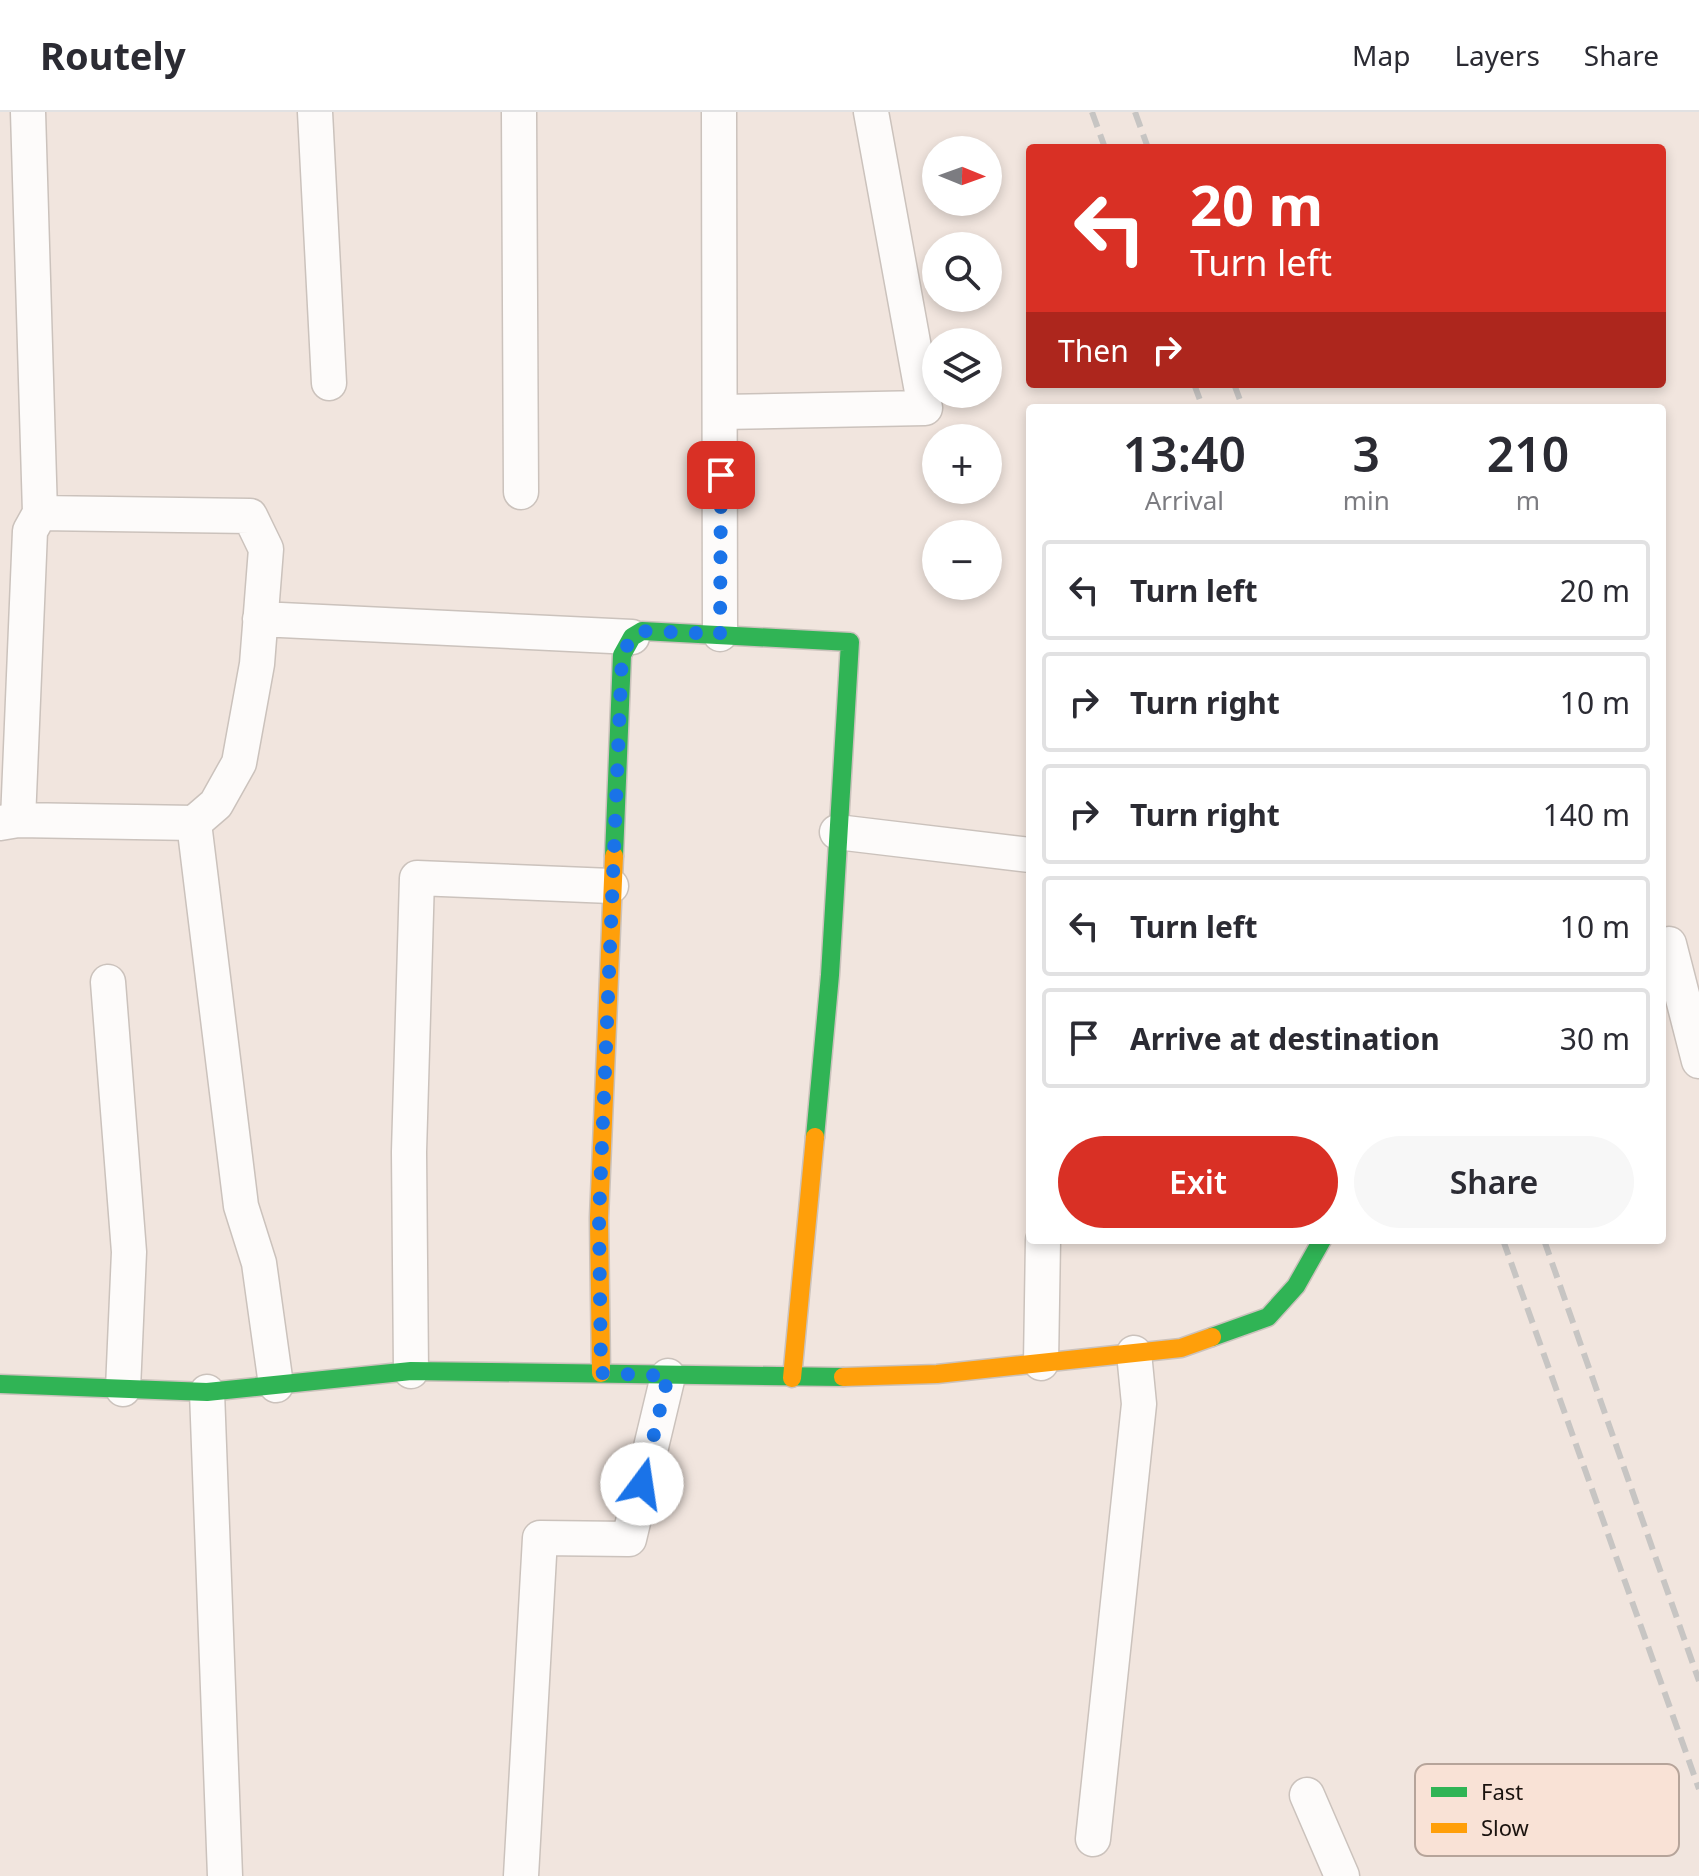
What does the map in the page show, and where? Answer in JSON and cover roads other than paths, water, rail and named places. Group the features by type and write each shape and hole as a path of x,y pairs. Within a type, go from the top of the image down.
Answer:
{"street":[{"path":"28,112 40,513 30,531 9,821 194,823 216,804 239,763 257,664 266,549 250,516 40,513"},
{"path":"315,112 329,383"},
{"path":"519,112 521,492"},
{"path":"719,112 720,634"},
{"path":"721,412 925,408 871,112"},
{"path":"260,619 632,637"},
{"path":"601,1373 599,1218 622,655 632,637 642,631 850,642 830,975 792,1378"},
{"path":"194,823 241,1206 259,1263 276,1385"},
{"path":"837,832 1026,855"},
{"path":"411,1371 409,1152 417,878 611,886"},
{"path":"1677,945 1699,1061"},
{"path":"108,982 129,1252 123,1389"},
{"path":"1041,1363 1043,1244"},
{"path":"0,1384 207,1392 411,1371 792,1378 937,1374 1041,1363 1181,1348 1268,1317 1296,1286 1320,1244"},
{"path":"1093,1839 1139,1404 1134,1353"},
{"path":"521,1876 540,1538 629,1539 668,1376"},
{"path":"207,1392 225,1876"},
{"path":"1307,1795 1342,1876"}],"railway":[{"path":"1092,112 1104,144"},
{"path":"1135,112 1147,144"},
{"path":"1196,388 1202,404"},
{"path":"1236,388 1242,404"},
{"path":"1504,1244 1699,1789"},
{"path":"1545,1244 1699,1681"}]}
